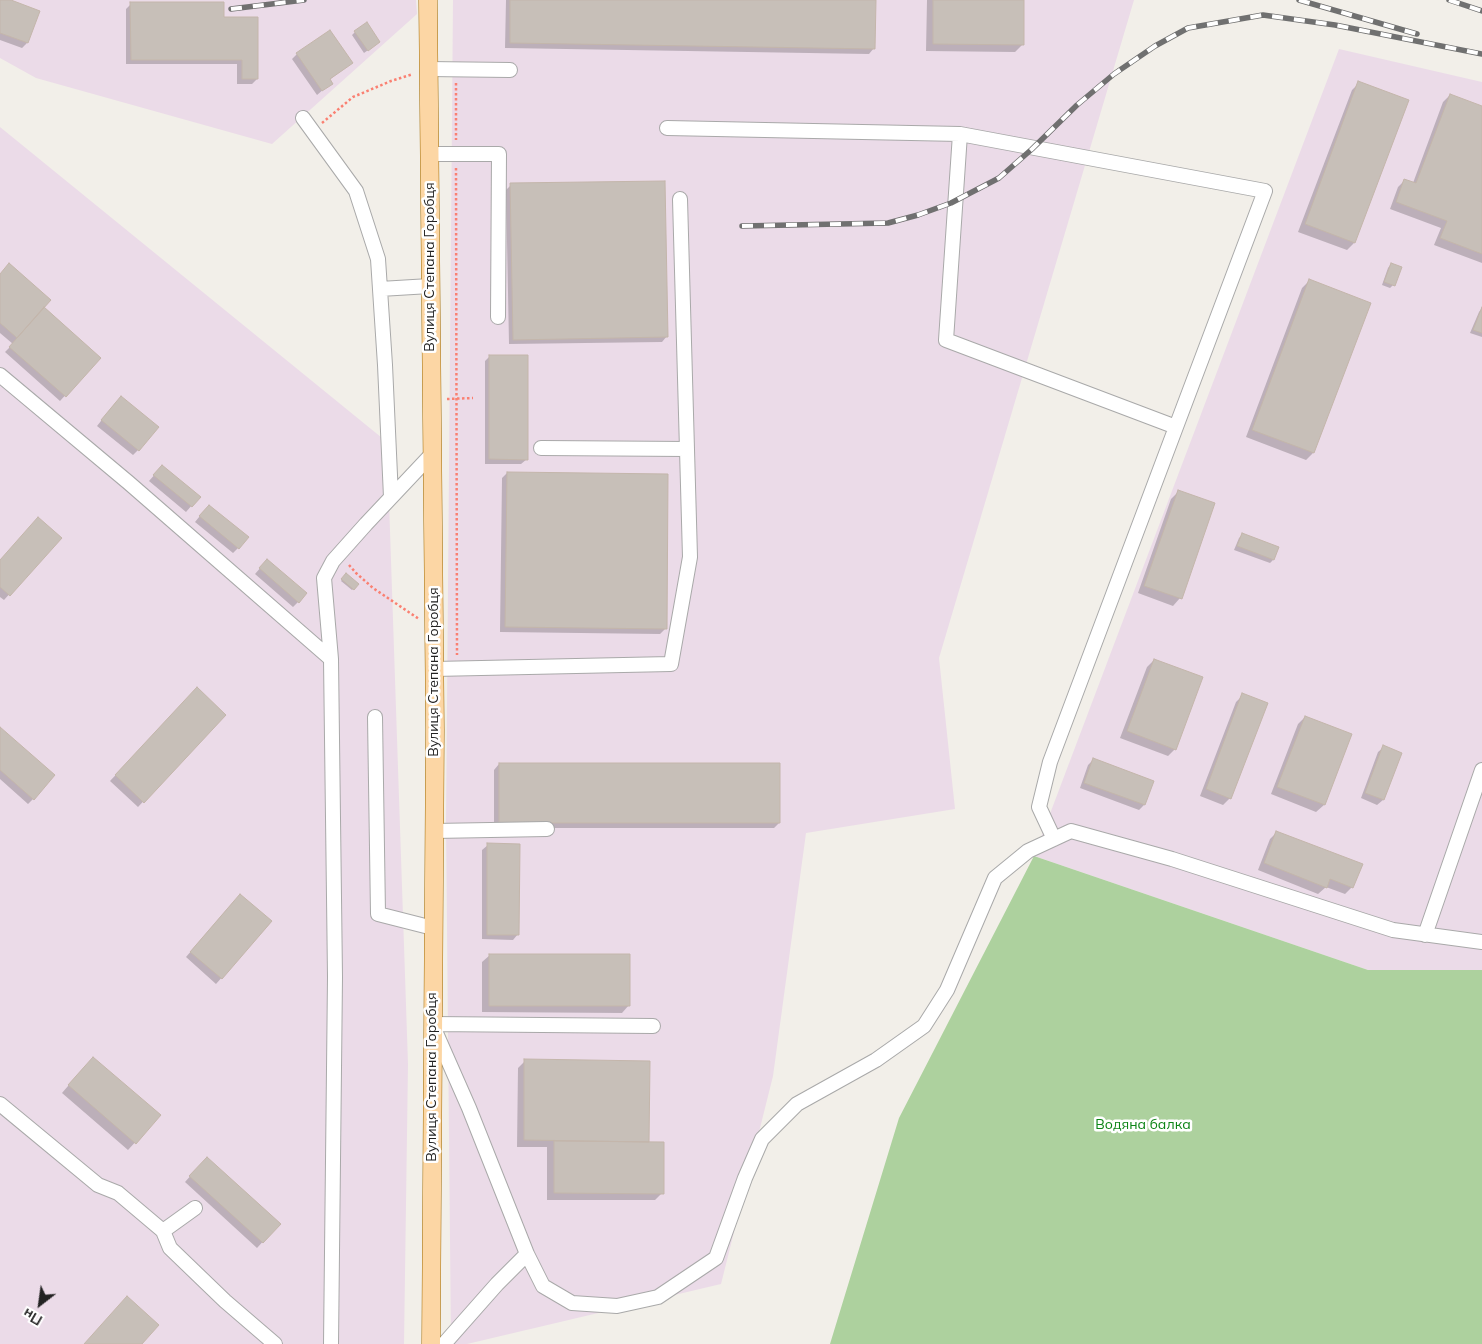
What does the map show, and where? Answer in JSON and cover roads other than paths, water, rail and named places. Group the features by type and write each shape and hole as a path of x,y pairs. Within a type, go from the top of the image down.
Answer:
{"main road":[{"name":"Вулиця Степана Горобця","path":"428,0 434,669 431,1344"}],"lane":[{"path":"428,69 510,70"},
{"path":"304,118 356,191 378,259 391,497"},
{"path":"668,128 960,134 1265,191 1050,762 1039,807 1054,839"},
{"path":"960,134 946,340 1176,427"},
{"path":"429,154 499,154 498,317"},
{"path":"434,669 671,664 690,557 680,199"},
{"path":"380,289 430,286"},
{"path":"0,376 129,483 331,659"},
{"path":"541,448 687,449"},
{"path":"331,1344 335,977 331,659 324,578 340,553 432,454"},
{"path":"375,717 378,914 433,928"},
{"path":"1425,934 1482,770"},
{"path":"434,831 547,829"},
{"path":"653,1026 432,1024 469,1108 527,1254 543,1286 572,1303 617,1306 658,1298 716,1258 745,1178 762,1139 797,1104 876,1060 924,1026 947,990 995,878 1028,851 1071,831 1172,859 1393,930 1482,942"},
{"path":"0,1104 98,1185 118,1193 163,1231 170,1248 275,1344"},
{"path":"163,1231 195,1208"},
{"path":"444,1344 497,1284 527,1254"}],"railway":[{"path":"231,9 304,0"},
{"path":"1299,0 1417,34"},
{"path":"1449,0 1482,11"},
{"path":"742,226 888,223 951,203 999,178 1077,105 1114,74 1155,46 1188,28 1263,15 1335,25 1482,54"}],"park label":[{"name":"Водяна балка","path":"1143,1125"}]}
